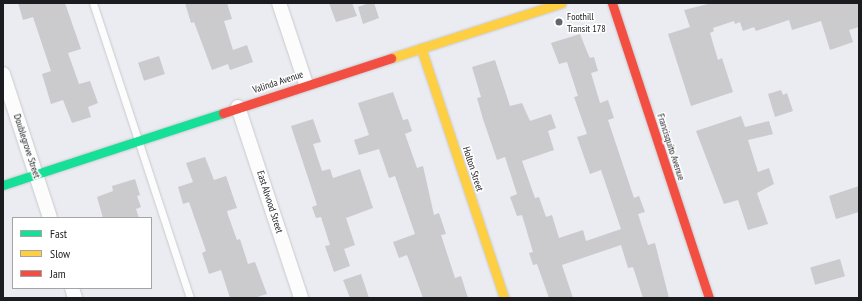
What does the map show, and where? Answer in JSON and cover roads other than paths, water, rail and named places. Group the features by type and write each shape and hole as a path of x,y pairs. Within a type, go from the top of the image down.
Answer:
{"main road":[{"name":"Valinda Avenue","path":"3,185 306,84 561,3"},
{"name":"Francisquito Avenue","path":"612,3 709,298"},
{"name":"Holton Street","path":"421,48 504,298"}],"street":[{"path":"279,3 306,84"},
{"name":"Doublegrove Street","path":"3,74 50,217"},
{"name":"East Alwood Street","path":"238,107 301,298"}],"lane":[{"path":"93,3 190,298"}],"place":[{"name":"Foothill Transit 178","path":"559,22"}]}
